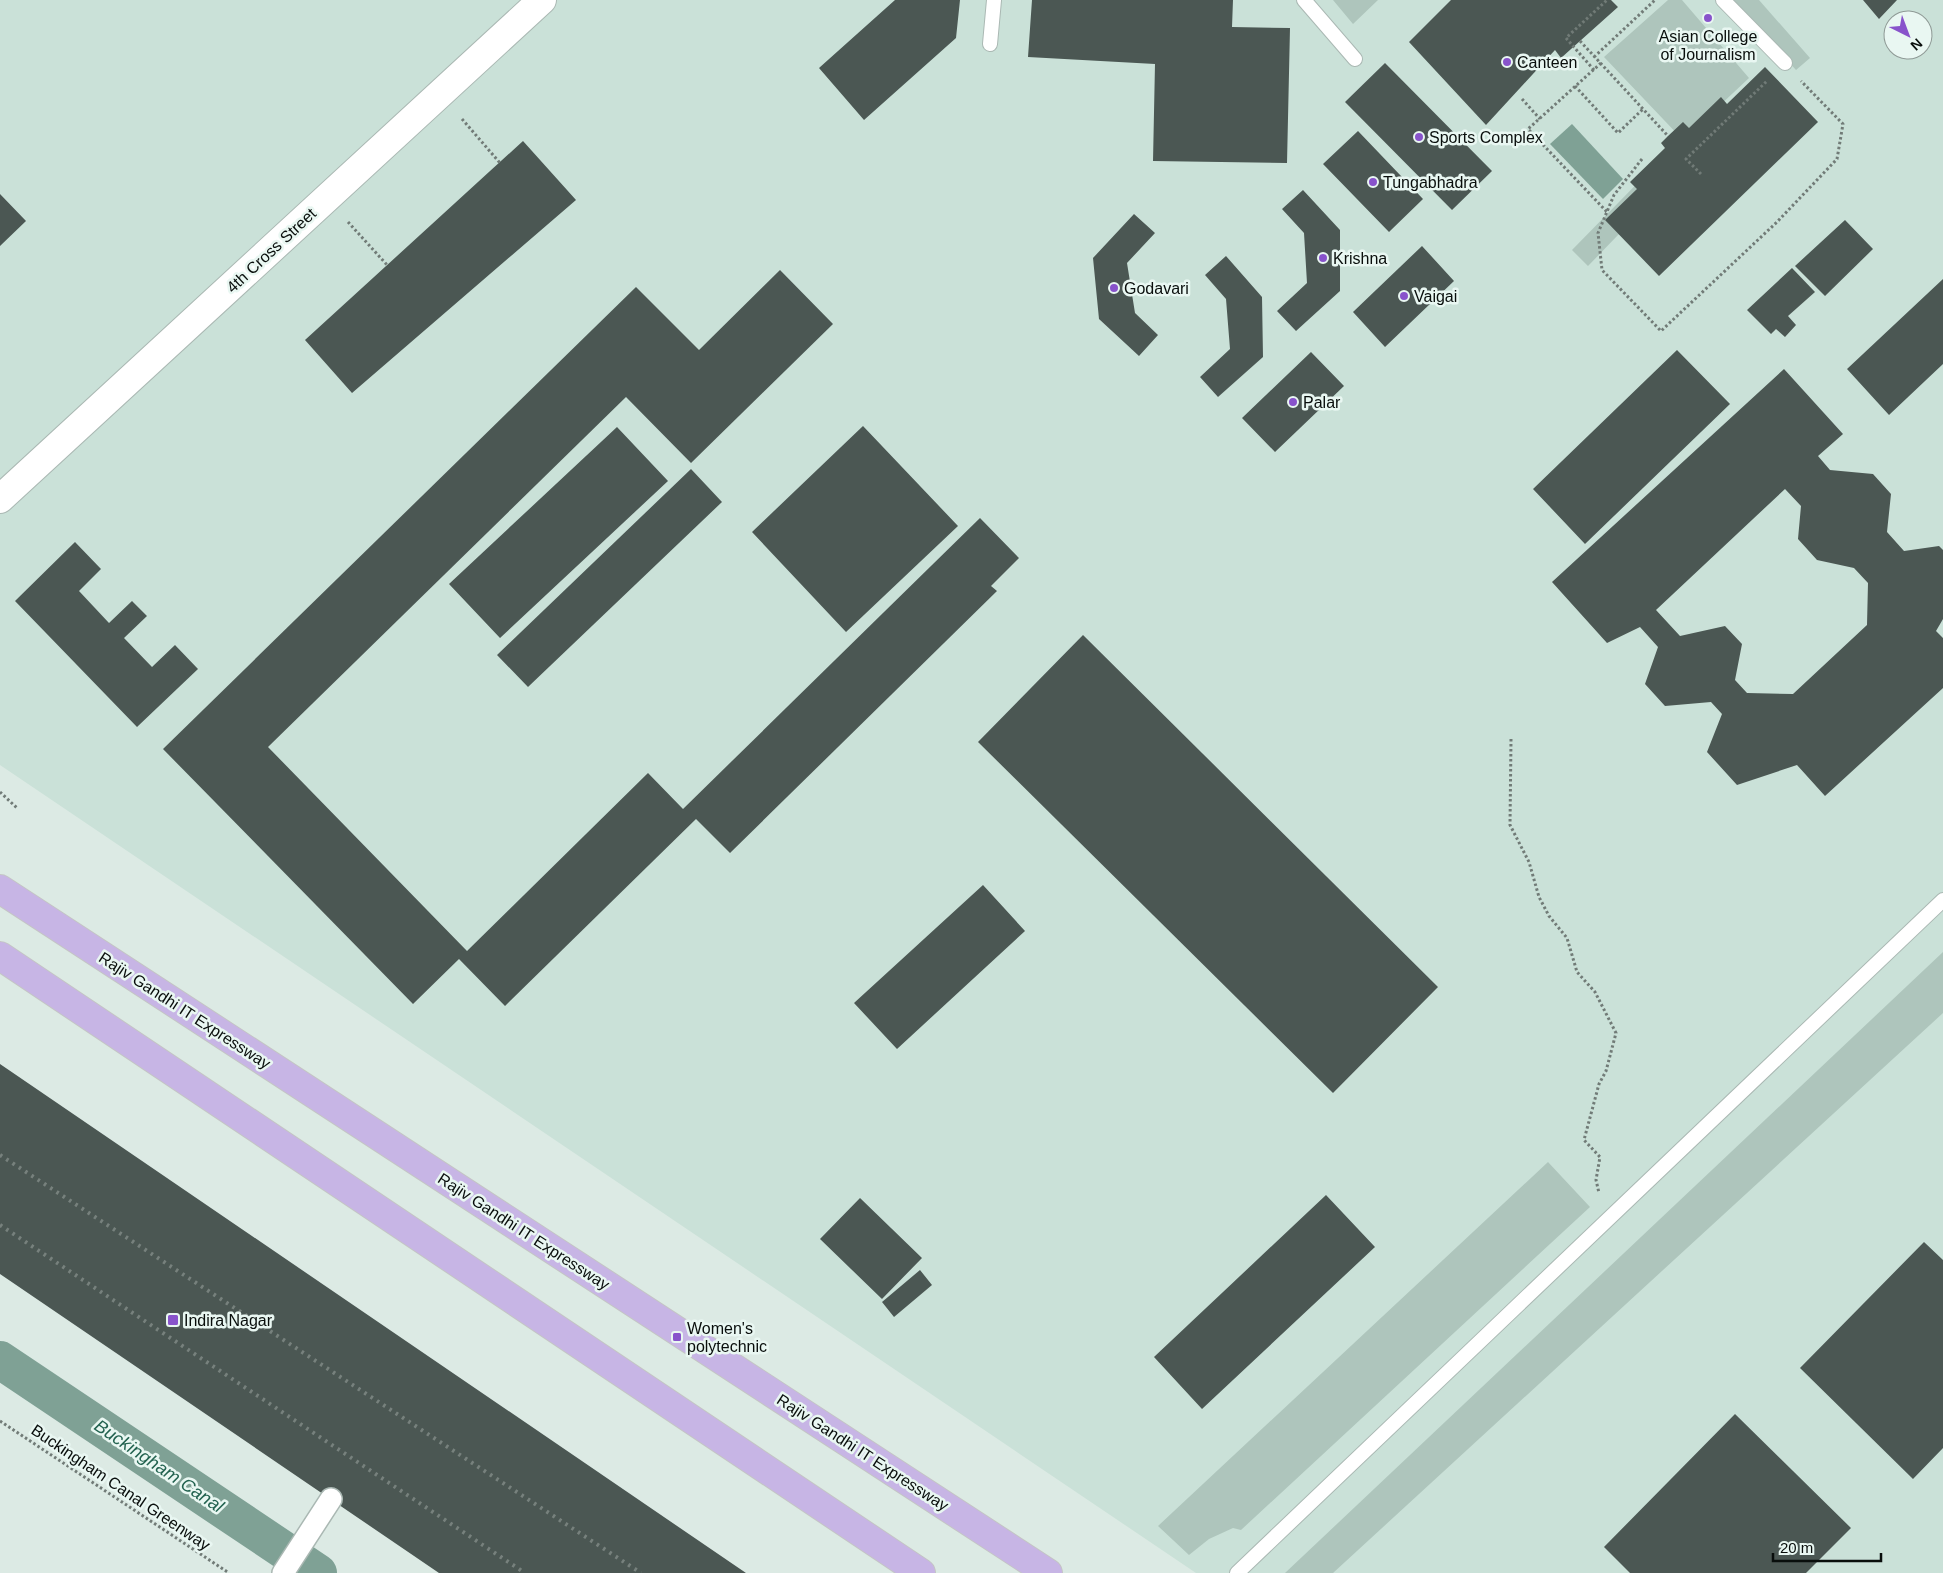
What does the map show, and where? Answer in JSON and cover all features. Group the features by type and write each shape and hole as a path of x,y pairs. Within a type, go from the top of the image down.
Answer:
{"main road":[{"name":"Rajiv Gandhi IT Expressway","path":"0,889 1048,1573"},
{"path":"0,956 921,1573"}],"street":[{"name":"4th Cross Street","path":"0,499 542,0"},
{"path":"283,1573 331,1500"}],"lane":[{"path":"990,44 994,0"},
{"path":"1304,0 1355,58"},
{"path":"1723,0 1785,64"},
{"path":"1237,1573 1943,900"}],"path":[{"path":"1594,70 1566,38 1607,0"},
{"path":"1594,57 1655,0"},
{"path":"1580,41 1668,136"},
{"path":"1601,63 1528,129 1607,212"},
{"path":"1642,159 1614,195 1598,233 1602,270 1661,332 1778,222 1838,159 1843,124 1785,64 1686,159 1701,174"},
{"path":"1575,86 1618,133 1643,109"},
{"path":"440,94 500,163"},
{"path":"1522,99 1540,119"},
{"path":"326,199 388,266"},
{"path":"1511,739 1510,825 1529,862 1539,897 1549,916 1567,938 1577,972 1595,992 1616,1034 1606,1070 1599,1084 1584,1140 1600,1157 1596,1180 1601,1200 1612,1216"},
{"path":"0,792 17,808"},
{"name":"Buckingham Canal Greenway","path":"0,1421 229,1573"}],"shaded area":[{"path":"0,0 1943,0 1943,1573 1196,1573 0,765"},
{"path":"1333,0 1378,0 1353,24"},
{"path":"1668,0 1682,0 1749,78 1683,140 1604,57"},
{"path":"1732,0 1759,0 1810,58 1796,70"},
{"path":"1572,124 1623,179 1603,199 1550,144"},
{"path":"1666,154 1681,170 1588,266 1572,250"},
{"path":"1943,952 1943,1013 1333,1573 1285,1573"},
{"path":"1548,1162 1590,1207 1241,1530 1233,1528 1209,1539 1189,1555 1158,1526"}],"building":[{"path":"895,0 960,0 956,38 864,120 819,68"},
{"path":"1032,0 1233,0 1232,27 1290,28 1287,163 1153,161 1155,64 1028,57"},
{"name":"Asian College of Journalism","path":"1451,0 1611,0 1618,7 1561,58 1555,50 1486,125 1409,42"},
{"path":"1863,0 1897,0 1888,10 1883,10 1883,15 1879,19"},
{"name":"Sports Complex","path":"1385,63 1492,171 1452,210 1345,102"},
{"path":"1765,67 1818,122 1659,276 1605,220 1637,189 1630,182 1665,148 1661,143 1668,136 1683,122 1689,128 1721,97 1727,104"},
{"name":"Tungabhadra","path":"1358,131 1423,199 1389,232 1323,164"},
{"path":"523,141 576,200 352,393 305,340"},
{"name":"Krishna","path":"1303,190 1340,230 1340,291 1296,331 1277,311 1307,283 1304,233 1282,209"},
{"path":"0,194 26,221 0,246"},
{"name":"Godavari","path":"1134,214 1155,233 1127,263 1135,313 1158,335 1139,356 1099,319 1093,258"},
{"path":"1845,220 1873,249 1825,296 1795,266"},
{"name":"Vaigai","path":"1422,246 1454,281 1385,347 1353,312"},
{"path":"1226,256 1262,297 1263,357 1218,397 1200,377 1230,349 1226,299 1205,275"},
{"path":"1792,268 1815,292 1788,316 1796,325 1785,337 1776,329 1771,334 1747,310"},
{"path":"780,270 833,324 691,463 626,397 268,747 467,951 648,773 683,809 980,518 1019,558 991,586 997,591 730,853 696,819 505,1006 459,959 413,1004 163,749 636,287 699,350"},
{"path":"1943,279 1943,364 1889,415 1847,369"},
{"path":"1677,350 1730,404 1585,544 1533,489"},
{"name":"Palar","path":"1311,352 1344,386 1275,452 1242,418"},
{"path":"1784,369 1843,434 1818,456 1830,470 1873,474 1891,494 1887,532 1904,551 1939,546 1943,550 1943,619 1936,631 1943,638 1943,688 1825,796 1797,765 1737,785 1707,752 1722,714 1711,702 1665,706 1645,684 1658,647 1640,627 1607,643 1552,582","holes":["1785,489 1801,506 1798,539 1817,560 1854,568 1868,583 1867,625 1793,694 1747,693 1735,680 1742,644 1725,626 1680,636 1656,610"]},
{"path":"863,426 958,526 846,632 752,532"},
{"path":"617,427 668,481 500,638 449,584"},
{"path":"691,469 722,502 528,687 497,655"},
{"path":"75,542 101,569 79,591 109,623 132,601 147,616 124,638 152,667 175,645 198,669 137,727 15,601"},
{"path":"1083,635 1438,987 1333,1093 978,742"},
{"path":"983,885 1025,931 897,1049 854,1003"},
{"path":"0,1064 746,1573 439,1573 0,1274"},
{"path":"1326,1195 1375,1247 1202,1409 1154,1357"},
{"path":"860,1198 922,1258 882,1299 820,1239"},
{"path":"1924,1242 1943,1260 1943,1448 1913,1479 1800,1368"},
{"path":"920,1270 932,1285 894,1317 882,1302"},
{"path":"1735,1414 1851,1528 1806,1573 1630,1573 1604,1547"}],"waterway":[{"name":"Buckingham Canal","path":"0,1360 318,1573"}],"railway":[{"path":"0,1155 641,1573"},
{"path":"0,1225 525,1573"}],"place":[{"name":"Asian College of Journalism","path":"1708,18"},
{"name":"Canteen","path":"1507,62"},
{"name":"Sports Complex","path":"1419,137"},
{"name":"Tungabhadra","path":"1373,182"},
{"name":"Krishna","path":"1323,258"},
{"name":"Godavari","path":"1114,288"},
{"name":"Vaigai","path":"1404,296"},
{"name":"Palar","path":"1293,402"},
{"name":"Indira Nagar","path":"173,1320"},
{"name":"Women's polytechnic","path":"677,1337"}]}
